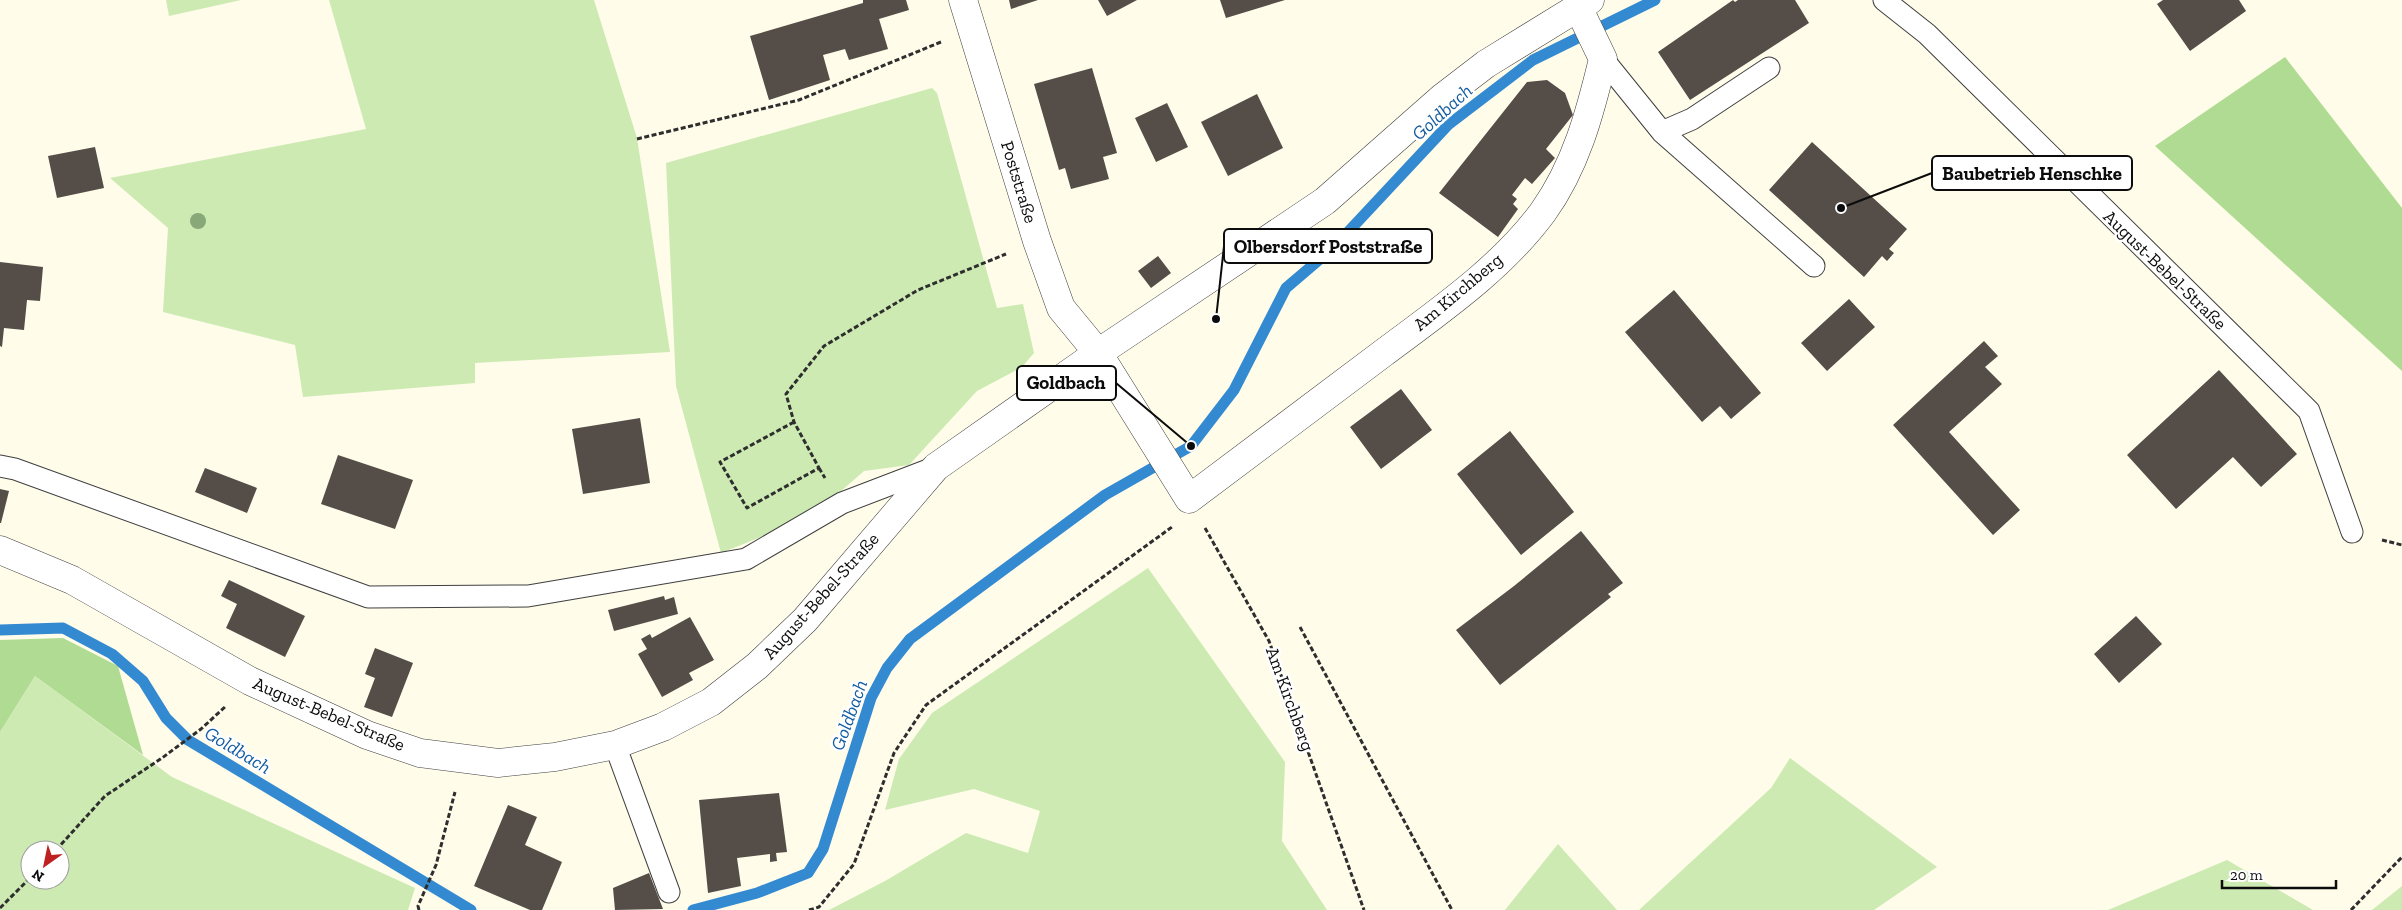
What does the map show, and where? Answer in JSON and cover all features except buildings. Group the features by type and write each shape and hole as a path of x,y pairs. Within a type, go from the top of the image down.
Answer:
{"street":[{"name":"Poststraße","path":"963,0 1037,241 1061,308 1098,353"},
{"path":"1584,4 1600,52"},
{"name":"August-Bebel-Straße","path":"0,550 72,580 250,681 367,735 420,753 498,763 555,757 615,745 664,727 711,702 757,666 805,620 936,467 1098,353 1325,201 1443,97 1479,70 1584,4"},
{"name":"Am Kirchberg","path":"1188,499 1422,324 1496,263 1521,238 1543,212 1565,176 1584,133 1600,52"},
{"path":"1098,353 1188,499"}],"lane":[{"name":"August-Bebel-Straße","path":"1884,0 1927,34 2309,411 2352,532"},
{"path":"1600,52 1662,132 1814,266"},
{"path":"1662,132 1692,119 1769,68"},
{"name":"August-Bebel-Straße","path":"0,466 15,469 368,597 528,596 746,559 842,504 936,467"},
{"path":"615,745 669,892"}],"path":[{"path":"637,140 799,100 972,30"},
{"path":"794,422 720,462 746,508 819,468 794,422 786,394 824,346 918,290 1037,241"},
{"path":"808,910 818,907 854,864 894,753 926,705 1177,523 1188,499"},
{"name":"Am Kirchberg","path":"1188,499 1269,641 1364,910"},
{"path":"1300,627 1452,910"},
{"path":"65,840 104,796 162,758 201,729"},
{"path":"419,908 436,865 463,759"},
{"path":"2351,910 2402,857"},
{"path":"0,908 20,888"}],"green space":[{"path":"166,0 241,0 169,16"},
{"path":"329,0 594,0 637,138 670,352 475,363 475,383 303,397 295,345 163,312 168,228 110,178 366,129"},
{"path":"2285,57 2402,208 2402,371 2155,146"},
{"path":"932,88 937,93 997,308 1023,304 1034,353 1022,367 977,391 909,465 864,471 824,506 798,522 721,553 676,386 666,163"},
{"path":"1148,568 1285,762 1282,841 1327,910 829,910 885,881 966,833 1028,853 1040,811 974,789 885,810 899,759 932,713"},
{"path":"63,638 118,666 143,755 35,676 0,732 0,640"},
{"path":"35,676 172,777 415,888 408,910 0,910 0,732"},
{"path":"1790,758 1937,867 1874,910 1639,910 1771,788"},
{"path":"1558,844 1617,910 1505,910"},
{"path":"2227,860 2313,910 2108,910"},
{"path":"2402,886 2402,910 2372,910"}],"waterway":[{"name":"Goldbach","path":"693,910 757,893 808,873 823,849 871,698 887,668 910,639 1105,495 1191,446 1234,390 1286,288 1334,247 1448,125 1533,60 1655,0"},
{"name":"Goldbach","path":"0,630 63,628 112,654 143,681 166,718 188,740 471,910"}],"place":[{"name":"Baubetrieb Henschke","path":"1841,208"},
{"name":"Olbersdorf Poststraße","path":"1216,319"},
{"name":"Goldbach","path":"1191,446"}]}
